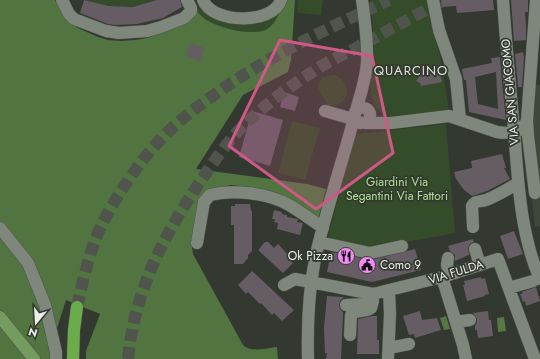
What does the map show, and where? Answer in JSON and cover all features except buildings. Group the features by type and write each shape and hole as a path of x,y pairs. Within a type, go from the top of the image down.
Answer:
{"highway":[{"path":"73,359 74,330 77,307"}],"main road":[{"path":"0,317 34,359"}],"street":[{"path":"62,0 69,14 74,19 106,31 119,32 147,31 184,18 191,11 187,0"},
{"path":"203,0 204,4 216,14 244,18 258,17 272,11 281,0"},
{"path":"308,359 310,282 319,242 346,147 361,117 367,48 367,33 362,0"},
{"path":"433,0 439,30 456,79 460,119"},
{"name":"VIA SAN GIACOMO","path":"503,0 518,184 536,280"},
{"path":"535,193 527,120 536,0"},
{"path":"325,111 391,123 446,116 460,119 505,134 514,132 524,127 527,120"},
{"path":"473,227 473,204 478,201 485,200 518,184"},
{"path":"197,243 204,202 210,195 217,193 258,194 274,198 289,205 323,228"},
{"path":"0,228 28,263 45,305 56,352 56,359"},
{"path":"319,242 370,253 402,246"},
{"path":"476,249 480,265"},
{"path":"448,258 445,276 455,328 468,358"},
{"name":"VIA FULDA","path":"284,285 295,279 369,294 389,291 445,276 502,258 535,359"},
{"path":"509,282 536,280"},
{"path":"389,291 389,354 409,344"},
{"path":"346,305 365,304 369,294"},
{"path":"350,335 351,316 355,312 367,311 371,308 373,301 369,294"},
{"path":"455,328 470,320"}],"highlighted area":[{"path":"280,40 372,56 393,153 316,209 229,146"}],"shaded area":[{"path":"0,0 55,0 66,19 78,28 98,37 108,40 121,41 147,38 186,23 195,8 205,19 218,25 245,32 261,31 267,29 276,20 283,0 295,0 291,60 288,72 243,95 196,169 307,184 326,189 318,220 250,187 231,185 215,189 197,214 192,247 193,254 243,345 250,349 277,347 278,359 86,359 86,351 100,314 66,300 53,341 53,359 0,359"},
{"path":"535,85 540,85 540,226 535,227 525,140"},
{"path":"446,316 450,329 444,330 440,318"},
{"path":"504,317 506,331 498,332 497,318"}],"green space":[{"path":"85,0 157,0 130,7 121,7"},
{"path":"298,0 323,0 321,15 297,13"},
{"path":"370,0 428,0 428,11 440,56 449,110 390,116 381,112 375,105 371,88 374,50"},
{"path":"198,8 210,16 281,9 276,20 267,29 245,32 212,23 205,19 195,9"},
{"path":"334,75 345,83 347,94 341,103 328,106 317,86 323,77"},
{"path":"292,121 320,128 305,180 278,173"},
{"name":"Giardini Via Segantini Via Fattori","path":"446,124 455,233 370,249 327,240 354,140 358,134"}],"tunnel":[{"path":"77,307 92,248 105,218 135,170 169,131 207,100 256,67 321,32 389,0"},
{"path":"128,359 131,335 137,311 152,266 174,223 187,202 220,153 236,133 258,112 295,83 329,62 444,0"}],"place":[{"name":"Ok Pizza","path":"346,256"},
{"name":"Como 9","path":"367,265"}],"district":[{"name":"QUARCINO","path":"411,70"}]}
